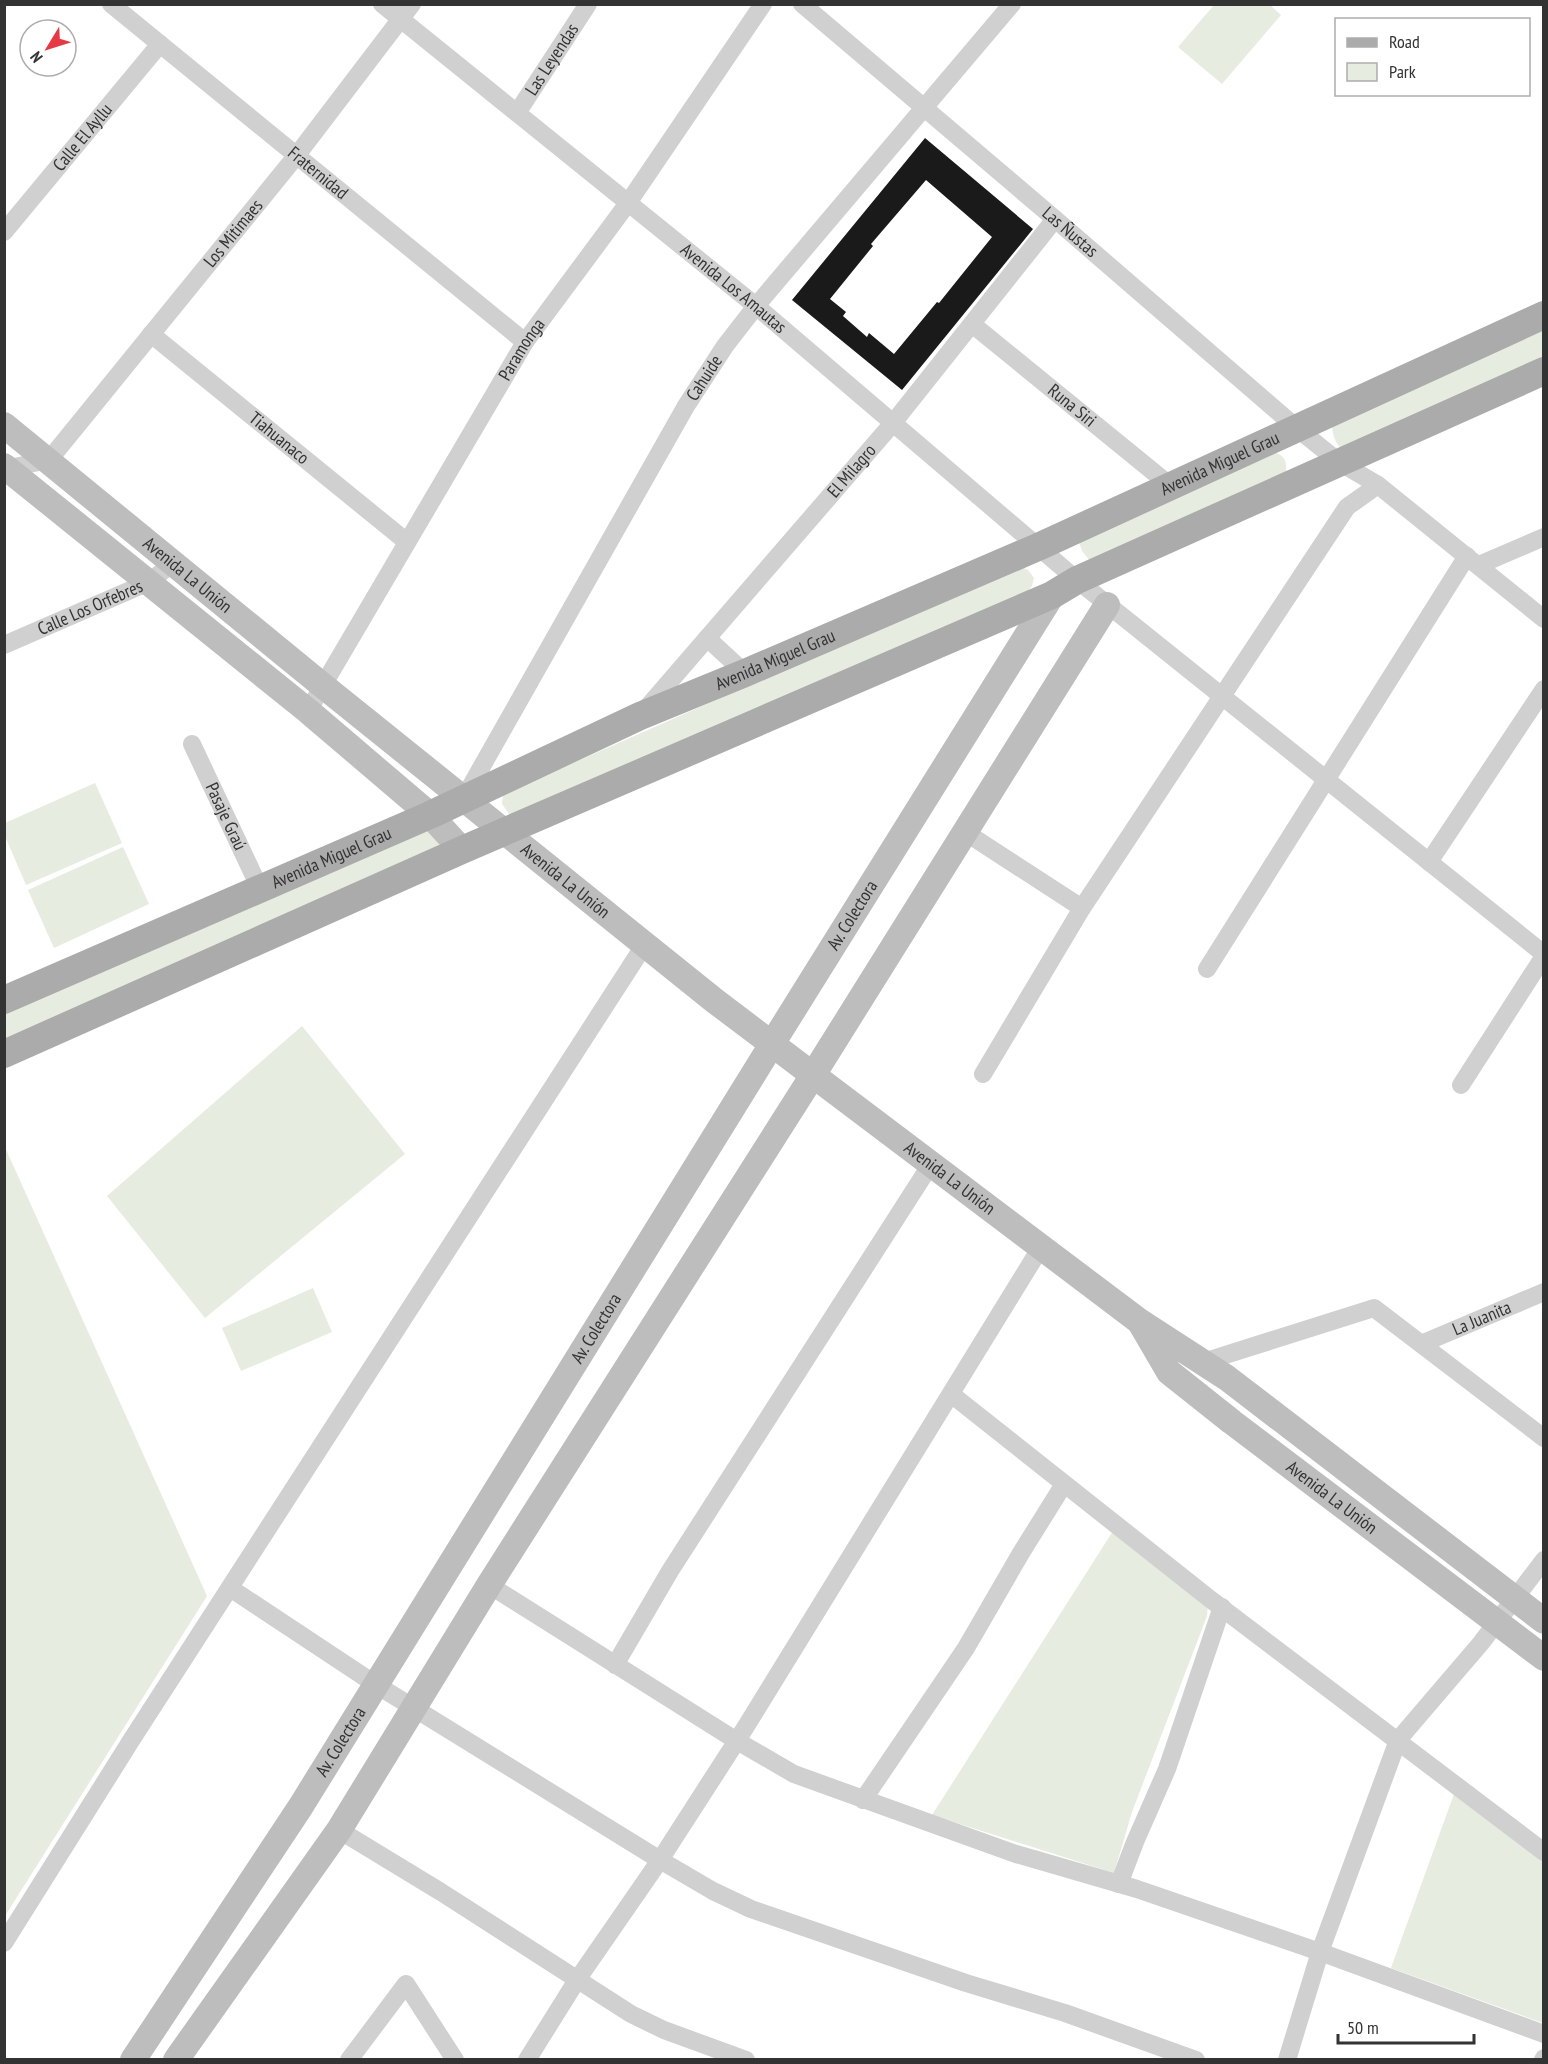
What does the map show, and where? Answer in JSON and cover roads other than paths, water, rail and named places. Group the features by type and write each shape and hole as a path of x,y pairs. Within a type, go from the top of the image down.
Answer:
{"main road":[{"name":"Avenida Miguel Grau","path":"4,1000 430,815 640,716 1038,547 1544,315"},
{"path":"4,1054 505,831 1052,595 1077,580 1544,371"}],"street":[{"name":"Fraternidad","path":"111,4 525,342"},
{"name":"Avenida Los Amautas","path":"382,4 756,306 1107,605 1544,955"},
{"name":"Los Mitimaes","path":"49,460 297,155 412,4"},
{"name":"Las Leyendas","path":"517,113 588,4"},
{"name":"Paramonga","path":"309,711 322,685 525,342 628,203 763,4"},
{"name":"Las Ñustas","path":"802,4 1056,219 1298,429 1339,462 1378,485 1544,619"},
{"name":"Cahuide","path":"464,798 686,406 725,346 756,306 1012,4"},
{"name":"Calle El Ayllu","path":"4,232 160,44"},
{"name":"El Milagro","path":"640,716 893,423 1056,219"},
{"name":"Runa Siri","path":"972,324 1172,486"},
{"name":"Tiahuanaco","path":"151,334 407,542"},
{"name":"Avenida La Unión","path":"4,425 322,685 772,1044 1139,1321 1227,1378 1544,1621"},
{"path":"5,468 49,460"},
{"name":"Avenida La Unión","path":"5,468 309,711 430,815 462,850"},
{"path":"983,1074 1082,908 1347,507 1378,485"},
{"path":"1207,969 1326,780 1473,561 1544,537"},
{"name":"Calle Los Orfebres","path":"4,645 149,582 173,562"},
{"name":"Av. Colectora","path":"133,2060 301,1806 1052,595"},
{"path":"176,2060 339,1830 489,1585 813,1075 1107,605"},
{"path":"707,639 745,673"},
{"path":"1429,862 1544,689"},
{"name":"Pasaje Graú","path":"192,744 260,889"},
{"path":"966,832 1082,908"},
{"path":"4,1943 645,944"},
{"path":"1461,1085 1544,955"},
{"path":"615,1665 670,1571 931,1164"},
{"path":"527,2060 577,1980 660,1860 737,1742 1041,1247"},
{"name":"La Juanita","path":"1421,1344 1540,1296"},
{"path":"1203,1362 1374,1308 1544,1438"},
{"name":"Avenida La Unión","path":"1139,1321 1169,1372 1544,1658"},
{"path":"951,1394 1222,1607 1544,1852"},
{"path":"1505,1408 1544,1430"},
{"path":"863,1800 966,1648 1064,1484"},
{"path":"1287,2060 1320,1952 1398,1740 1498,1622 1544,1560"},
{"path":"489,1585 737,1742 794,1774 1016,1854 1119,1884 1320,1952 1544,2034"},
{"path":"230,1588 375,1684 714,1891 751,1909 966,1983 1065,2013 1197,2060"},
{"path":"1119,1884 1167,1768 1222,1607"},
{"path":"339,1830 441,1892 630,2014 664,2030 746,2060"},
{"path":"349,2060 406,1984 454,2060"}]}
